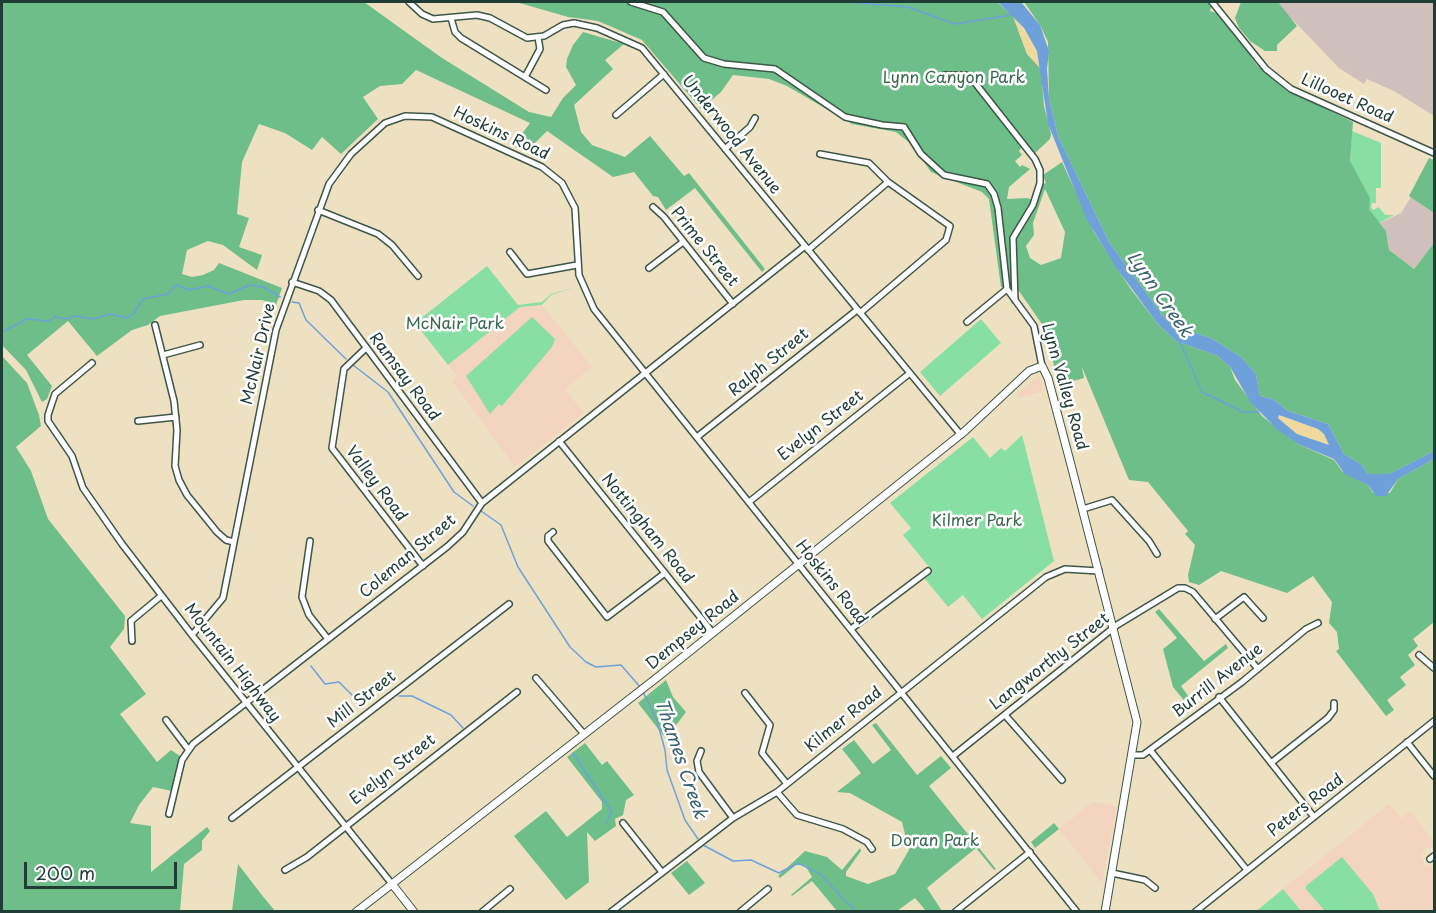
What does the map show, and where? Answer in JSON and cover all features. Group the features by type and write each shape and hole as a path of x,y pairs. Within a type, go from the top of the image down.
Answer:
{"street":[{"path":"408,2 428,18 477,15 490,18 522,37 538,37 540,49 525,77"},
{"path":"631,2 663,12 704,58 724,64 780,71 845,117 904,127 921,154 944,175 987,184 994,194 998,208 1007,290 967,322"},
{"name":"Lillooet Road","path":"1212,2 1266,69 1291,89 1434,153"},
{"path":"451,18 461,38 546,90"},
{"name":"Underwood Avenue","path":"538,37 569,23 597,28 638,45 961,435"},
{"path":"616,114 664,74"},
{"path":"945,75 966,75 972,79 1035,159 1040,170 1040,183 1033,205 1013,238 1015,300"},
{"name":"McNair Drive","path":"192,635 223,598 276,330 318,210 334,174 351,154 386,123 412,115"},
{"name":"Hoskins Road","path":"412,115 442,121 537,164 557,178 570,195 574,208 577,265 584,292 594,309 1077,912"},
{"path":"725,149 750,127 755,118"},
{"path":"820,154 865,161 888,182"},
{"name":"Coleman Street","path":"188,749 423,566 463,532 482,503 888,182"},
{"name":"Ralph Street","path":"697,437 859,311 943,242 951,230 945,221 888,182"},
{"name":"Prime Street","path":"653,207 661,213 733,304"},
{"path":"318,210 387,239 418,276"},
{"path":"649,268 683,242"},
{"path":"510,252 527,274 577,265"},
{"name":"Ramsay Road","path":"292,282 319,291 327,297 482,503"},
{"name":"Lynn Valley Road","path":"1007,290 1034,326 1042,366 1048,378 1083,509 1137,722 1105,912"},
{"path":"155,325 176,417 176,466 182,488 217,532 226,540 234,542"},
{"path":"163,355 200,345"},
{"name":"Valley Road","path":"366,348 344,369 331,441 332,448 423,566"},
{"name":"Mountain Highway","path":"92,363 56,394 49,407 48,421 70,452 86,492 192,635 414,912"},
{"name":"Dempsey Road","path":"356,912 632,698 961,435 1026,373 1042,366"},
{"name":"Evelyn Street","path":"749,502 910,373"},
{"path":"138,421 176,417"},
{"name":"Nottingham Road","path":"559,441 713,633"},
{"path":"1083,509 1112,501 1149,541 1157,554"},
{"path":"553,532 548,541 607,616 665,573"},
{"path":"310,542 302,597 309,615 328,639"},
{"name":"Kilmer Road","path":"611,912 661,871 733,818 777,792 1052,573 1065,569 1099,571"},
{"path":"851,629 928,571"},
{"name":"Langworthy Street","path":"952,756 1114,628 1178,588 1188,589 1215,620"},
{"path":"132,641 129,628 131,621 162,596"},
{"path":"1258,669 1215,620 1244,597 1263,618"},
{"name":"Mill Street","path":"232,818 509,604"},
{"name":"Burrill Avenue","path":"1133,755 1143,755 1258,669 1306,629 1318,623"},
{"path":"1419,655 1434,668"},
{"path":"536,678 584,734"},
{"name":"Evelyn Street","path":"285,870 307,856 517,692"},
{"path":"746,693 770,725 762,753 787,784"},
{"path":"1219,697 1314,817"},
{"path":"1271,763 1328,718 1334,710 1334,703"},
{"path":"1005,715 1062,780"},
{"path":"166,720 188,749 182,759 169,814"},
{"name":"Peters Road","path":"1195,912 1434,721"},
{"path":"1407,742 1434,776"},
{"path":"1150,750 1247,870"},
{"path":"701,751 697,760 699,772 733,818"},
{"path":"777,792 797,815 843,829 867,842 872,849"},
{"path":"623,823 661,871"},
{"path":"955,912 1030,852"},
{"path":"1112,873 1145,880 1155,888"},
{"path":"482,912 510,889"},
{"path":"740,912 768,889"}],"shaded area":[{"path":"1271,2 1434,2 1434,116 1394,91 1367,79 1364,84 1339,68 1294,21"},
{"path":"1411,197 1434,213 1434,243 1414,269 1389,250 1386,231 1380,223 1401,213"},
{"path":"542,305 592,367 565,389 584,413 515,467 452,381 457,376 448,365 520,307"},
{"path":"1040,375 1044,391 1018,398 1017,394"},
{"path":"1092,802 1117,806 1102,883 1059,829"},
{"path":"1389,804 1401,818 1410,811 1434,842 1434,847 1425,849 1421,857 1425,866 1434,867 1434,911 1301,911 1283,889"}],"green space":[{"path":"2,2 364,2 442,58 529,112 551,117 563,98 576,85 566,67 567,59 573,45 583,32 624,44 605,60 613,69 574,105 581,132 592,145 625,157 650,136 684,176 689,173 765,269 762,272 695,188 666,210 658,197 653,196 634,172 613,177 547,131 526,152 513,146 530,123 416,70 402,84 380,86 363,97 378,119 341,154 322,137 312,150 285,133 259,124 242,162 237,214 249,218 239,247 262,255 257,270 223,245 208,241 187,250 182,274 192,277 203,275 214,270 219,263 282,288 276,305 262,300 244,300 160,316 148,325 132,330 97,356 68,321 27,355 52,386 47,399 42,402 26,370 2,345"},
{"name":"Lynn Canyon Park","path":"516,2 997,2 1013,16 1027,54 1041,69 1044,106 1051,134 1050,139 1034,154 1017,134 1014,137 1022,147 1019,151 1022,155 1015,161 1020,167 1022,165 1030,169 1009,187 1007,199 1027,198 1036,201 1041,185 1046,183 1043,175 1062,162 1094,232 1130,288 1157,323 1176,341 1218,356 1230,367 1235,380 1262,416 1298,444 1334,460 1342,471 1368,485 1373,493 1390,493 1398,479 1434,459 1434,622 1413,639 1418,646 1408,655 1415,665 1400,677 1406,685 1387,700 1394,710 1386,716 1336,651 1339,649 1337,632 1329,623 1332,602 1313,576 1287,593 1221,571 1199,585 1189,582 1188,575 1195,545 1185,534 1188,531 1148,482 1129,480 1082,367 1084,378 1059,385 1044,327 1019,291 1001,287 989,199 982,192 931,172 911,144 896,132 852,124 787,86 769,79 733,75 721,92 701,109 642,40 598,21 568,17","holes":["1045,189 1065,232 1061,258 1041,265 1030,258 1026,246 1034,235 1033,223"]},
{"path":"1024,2 1210,2 1212,4 1210,11 1222,15 1257,65 1292,92 1353,122 1350,161 1370,198 1369,209 1386,231 1389,250 1414,269 1434,243 1434,451 1389,474 1368,474 1361,464 1344,454 1328,424 1288,411 1273,399 1260,396 1256,374 1241,357 1211,338 1174,326 1163,316 1109,242 1058,136 1049,98 1048,42 1040,25"},
{"path":"1241,2 1278,2 1297,26 1277,45 1277,51 1265,51 1250,41 1239,28 1235,18"},
{"path":"1352,131 1381,143 1381,188 1376,188 1376,203 1372,203 1371,207 1373,210 1379,207 1385,215 1394,215 1379,223 1369,209 1350,161"},
{"path":"1429,158 1434,160 1434,213 1409,196"},
{"name":"McNair Park","path":"487,266 518,305 542,302 551,294 575,287 551,295 542,305 520,307 448,365 415,323"},
{"path":"532,317 555,339 552,347 502,406 499,404 490,414 466,376"},
{"path":"981,319 1001,343 940,396 920,372"},
{"path":"2,356 27,383 39,415 41,426 16,447 31,471 48,519 125,616 124,629 110,647 146,694 120,714 157,762 171,750 180,756 172,791 153,787 139,805 130,823 151,826 151,872 207,827 210,831 202,841 202,850 184,864 180,911 2,911"},
{"name":"Kilmer Park","path":"1022,435 1054,561 982,619 963,595 948,607 925,579 933,572 903,535 911,528 890,503 973,437 990,458 1001,448 1005,451"},
{"path":"1159,609 1204,661 1226,644 1228,648 1181,686 1196,707 1192,710 1173,687 1163,649 1177,638 1155,612"},
{"path":"666,680 673,697 686,712 671,732 679,743 673,748 638,703"},
{"name":"Doran Park","path":"876,723 917,775 941,756 951,768 929,786 996,869 994,870 976,848 927,888 942,911 926,911 915,898 897,911 837,911 812,881 791,895 812,877 805,865 796,865 780,878 778,876 805,851 827,857 842,870 860,848 861,851 846,872 846,876 868,884 895,874 909,850 902,822 850,793 837,792 861,773 842,749 854,740 873,764 891,750 872,725"},
{"path":"585,743 602,765 607,761 634,795 626,800 623,815 615,819 616,826 595,841 587,832 589,882 566,900 514,836 546,811 567,837 602,809 602,802 567,757"},
{"path":"1054,823 1059,829 1035,848 1031,842"},
{"path":"1342,857 1373,894 1380,911 1325,911 1306,889 1306,886"},
{"path":"687,861 705,883 689,895 671,873"},
{"path":"238,864 261,894 275,911 232,911"},
{"path":"1283,889 1301,911 1255,911 1259,909"}],"sand":[{"path":"1013,16 1036,46 1041,69 1027,54"},
{"path":"1279,415 1318,429 1324,434 1329,445 1297,434 1278,418"}],"water":[{"path":"998,2 1021,2 1040,25 1049,51 1047,69 1049,98 1058,136 1109,242 1163,316 1174,326 1211,338 1241,357 1256,374 1260,396 1273,399 1288,411 1328,424 1344,454 1361,464 1368,474 1389,474 1434,451 1434,459 1398,479 1386,496 1376,496 1368,485 1345,474 1334,459 1298,444 1279,431 1251,403 1230,367 1218,356 1176,341 1157,323 1115,266 1086,218 1048,124 1037,51 1024,28","holes":["1279,415 1318,429 1324,434 1329,445 1297,434 1278,418"]}],"waterway":[{"path":"847,2 908,7 955,24 1011,15"},
{"name":"Thames Creek","path":"2,332 27,319 49,321 55,317 68,319 74,316 93,319 109,314 127,318 134,313 143,299 168,294 176,285 189,290 208,286 229,294 249,285 263,287 280,297"},
{"name":"Thames Creek","path":"292,302 299,303 306,320 346,359"},
{"name":"Lynn Creek","path":"1180,342 1202,392 1243,412 1258,412"},
{"name":"Thames Creek","path":"353,365 388,392 454,492 473,506"},
{"name":"Thames Creek","path":"481,511 501,525 518,567 570,647 586,662 596,667 621,665 641,688"},
{"path":"311,666 325,684 339,682 357,700 377,689"},
{"name":"Thames Creek","path":"643,692 657,721 665,750 667,770 685,820 698,839"},
{"path":"399,696 412,696 451,715 463,728"},
{"path":"573,753 612,812 606,823"},
{"name":"Thames Creek","path":"703,845 733,861 751,860 779,873 798,863 820,874 856,912"}]}
